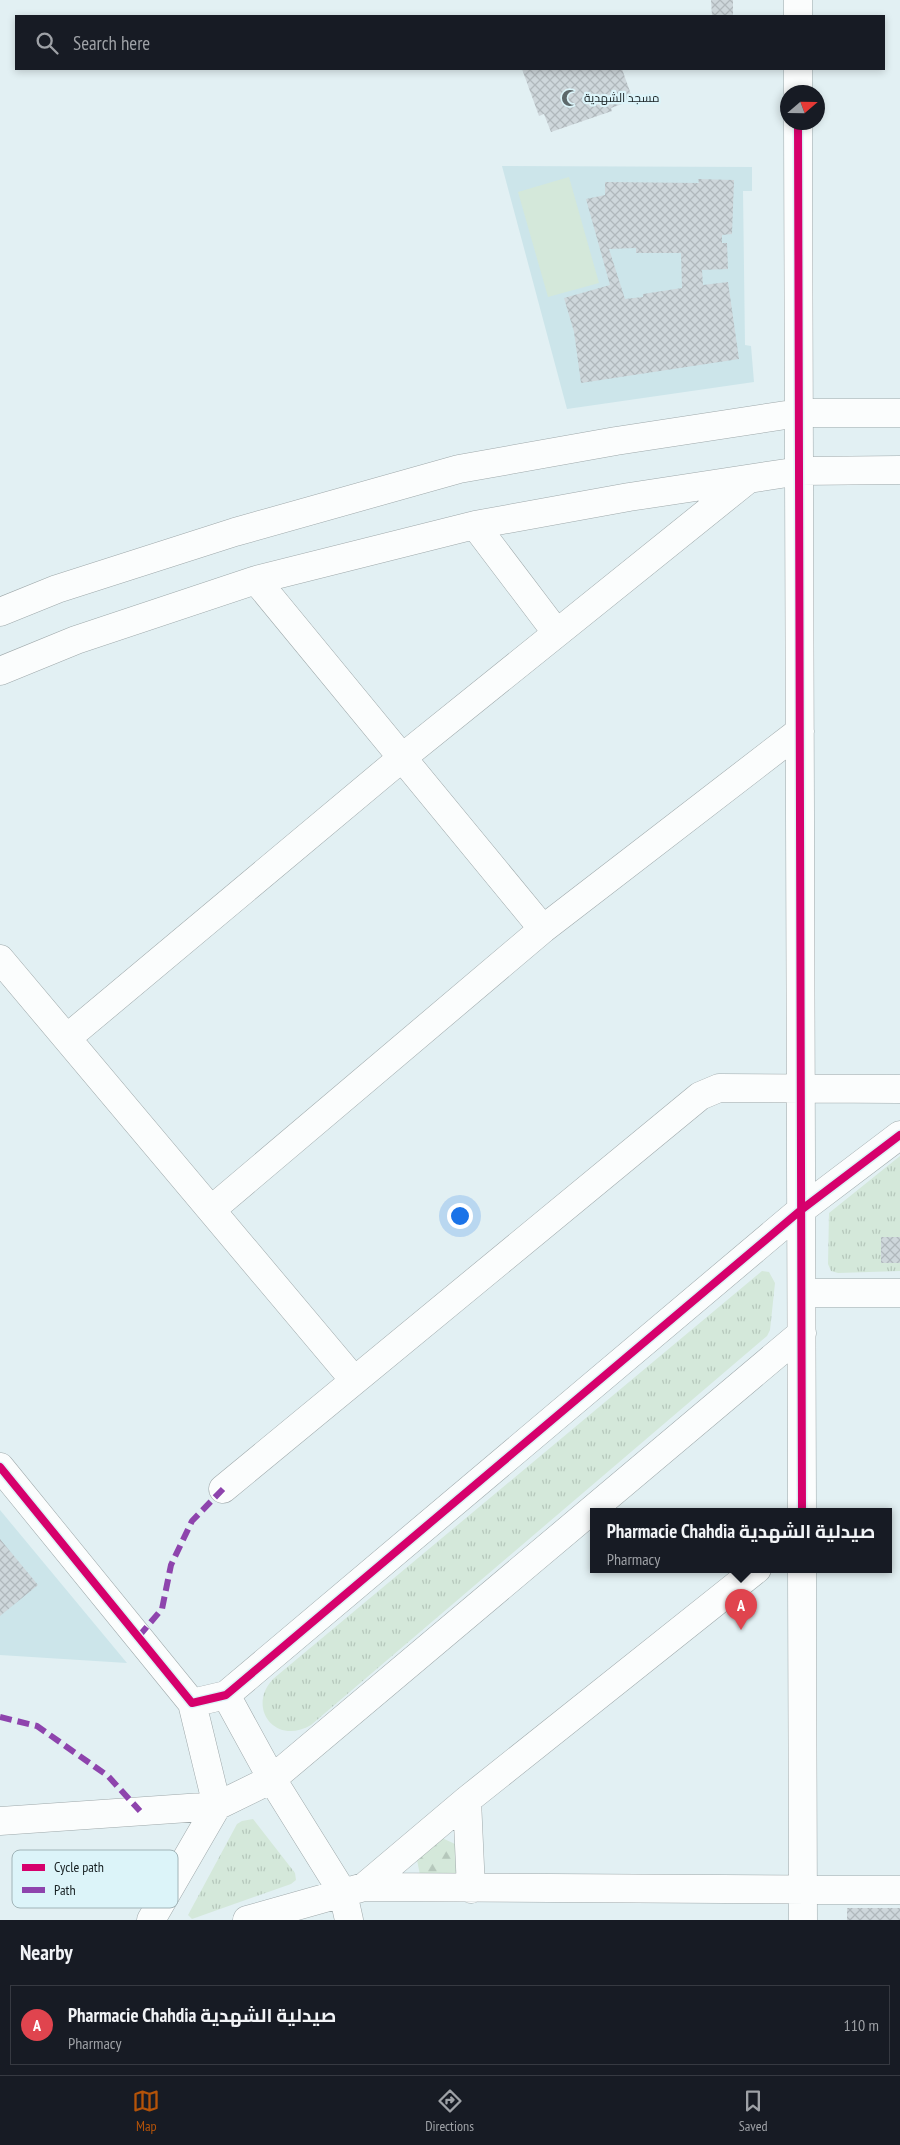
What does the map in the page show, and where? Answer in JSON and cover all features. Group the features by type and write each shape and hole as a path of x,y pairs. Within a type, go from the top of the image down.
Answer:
{"street":[{"path":"798,0 798,15"},
{"path":"798,70 798,85"},
{"path":"798,130 802,1508"},
{"path":"0,612 57,589 235,532 459,469 616,441 799,413 900,412"},
{"path":"0,671 76,640 256,580 474,525 629,497 800,471 900,470"},
{"path":"67,1038 402,757 747,479"},
{"path":"474,525 556,632"},
{"path":"256,580 543,929"},
{"path":"211,1210 543,929 800,731"},
{"path":"0,958 354,1380"},
{"path":"223,1489 700,1096 719,1088 900,1089"},
{"path":"192,1703 226,1695 802,1210 900,1135"},
{"path":"802,1293 900,1293"},
{"path":"594,1508 802,1333"},
{"path":"0,1467 192,1703 217,1806 178,1873"},
{"path":"0,1821 217,1806 272,1779 590,1511"},
{"path":"353,1890 752,1573"},
{"path":"802,1573 803,1920"},
{"path":"226,1695 272,1779 353,1890 349,1920"},
{"path":"467,1800 471,1889"},
{"path":"247,1920 353,1890 900,1890"},
{"path":"151,1920 158,1908"}],"shaded area":[{"path":"502,166 752,167 752,191 743,191 745,345 751,346 754,382 567,409"},
{"path":"0,1510 127,1663 0,1655"}],"green space":[{"path":"569,177 599,283 548,297 518,192"},
{"path":"900,1156 900,1271 838,1273 831,1271 828,1264 829,1213"},
{"path":"762,1271 769,1272 775,1283 770,1330 767,1336 311,1725 298,1730 286,1731 276,1727 269,1721 264,1712 263,1701 265,1690 273,1679"},
{"path":"253,1819 295,1873 296,1880 291,1884 192,1919 188,1915 237,1824"},
{"path":"442,1838 455,1844 462,1856 456,1879 420,1875 417,1860"}],"building":[{"path":"711,0 733,0 733,15 712,15"},
{"name":"مسجد الشهدية","path":"522,70 622,70 633,100 611,108 612,111 551,132 544,114 539,116"},
{"path":"698,179 734,180 732,234 722,235 722,243 727,243 728,269 702,270 703,285 728,282 739,359 581,383 574,332 564,298 610,285 586,199 605,195 605,182 699,183","holes":["636,248 636,253 681,253 682,288 625,299 609,249"]},
{"path":"881,1237 900,1237 900,1263 881,1263"},
{"path":"0,1539 38,1585 0,1616"},
{"path":"847,1908 900,1908 900,1920 847,1920"}],"marked path":[{"path":"139,1636 162,1609 171,1565 192,1521 223,1489"},
{"path":"0,1717 37,1726 108,1776 140,1811"}],"cycle path":[{"path":"798,130 802,1508"},
{"path":"0,1467 192,1703 226,1695 801,1210 900,1135"}],"place":[{"name":"مسجد الشهدية","path":"570,98"},
{"name":"Pharmacie Chahdia صيدلية الشهدية","path":"741,1630"}]}
